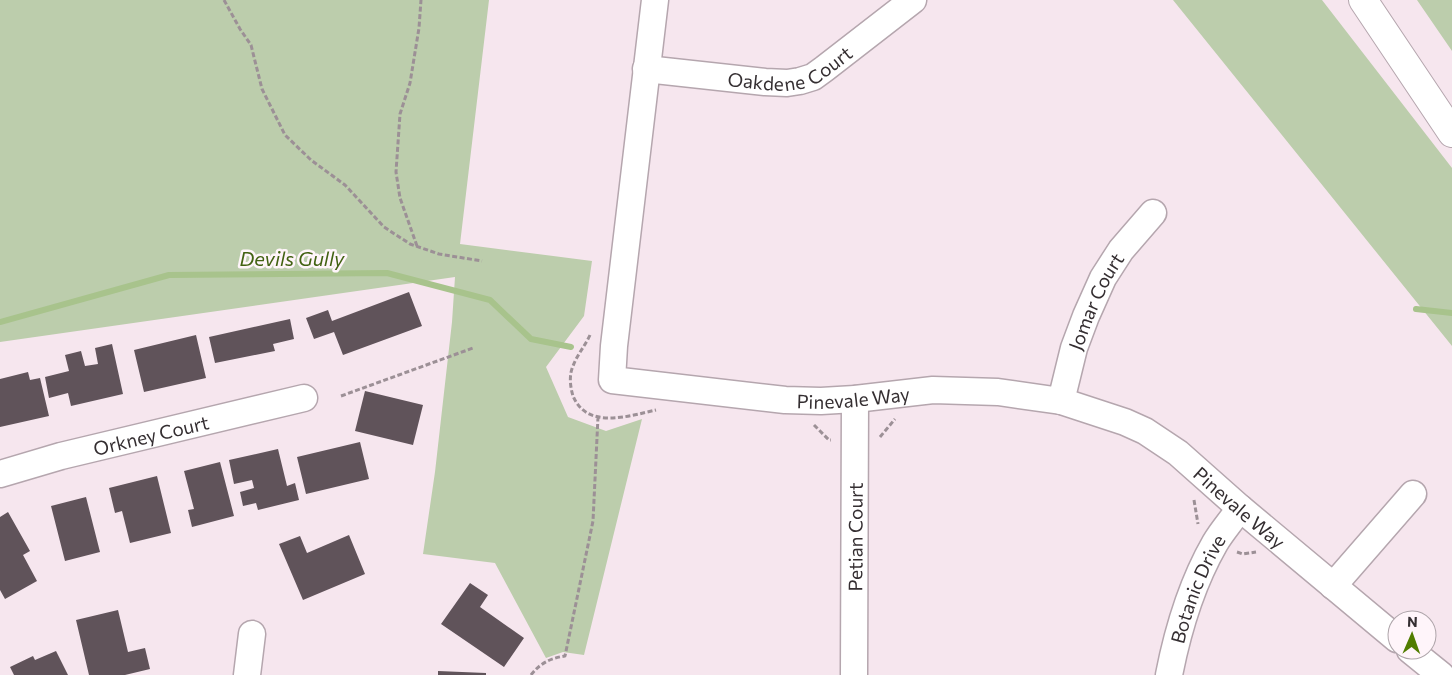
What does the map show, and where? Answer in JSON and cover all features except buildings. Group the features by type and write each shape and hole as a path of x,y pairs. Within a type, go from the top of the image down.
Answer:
{"highway":[{"path":"1363,0 1452,133"}],"street":[{"name":"Pinevale Way","path":"655,0 614,346 612,380 785,400 821,401 855,399 933,390 998,392 1061,401 1146,431 1178,453 1240,508 1387,631"},
{"name":"Oakdene Court","path":"646,69 765,82 800,82 813,77 913,0"},
{"name":"Jomar Court","path":"1061,401 1074,348 1103,278 1120,250 1153,213"},
{"name":"Orkney Court","path":"0,474 61,456 304,398"},
{"name":"Petian Court","path":"854,675 855,399"},
{"path":"1333,586 1413,494"},
{"name":"Botanic Drive","path":"1169,675 1185,610 1198,577 1216,543 1240,508"},
{"path":"247,675 252,634"},
{"path":"1422,660 1441,675"}],"path":[{"path":"224,0 251,44 262,89 285,135 311,160 344,185 384,227 410,244 439,254 482,260"},
{"path":"417,246 400,198 396,172 400,114 410,83 419,28 421,0"},
{"path":"591,334 573,366 570,377 570,386 574,398 582,409 598,417 609,419 662,409"},
{"path":"342,396 473,348"},
{"path":"531,675 546,661 565,656 593,521 598,417"},
{"path":"813,424 829,440 879,437 896,417"},
{"path":"1216,543 1243,554 1258,552"}],"green space":[{"path":"0,0 489,0 460,244 592,261 584,316 546,367 568,417 606,431 642,419 584,655 563,652 546,658 495,563 423,554 435,472 452,322 455,277 0,342"},
{"path":"1173,0 1322,0 1452,168 1452,346"},
{"path":"1417,0 1452,0 1452,51"}],"waterway":[{"name":"Devils Gully","path":"0,322 169,275 387,273 490,300 531,339 571,347"},
{"name":"Devils Gully","path":"1416,309 1452,313"}]}
